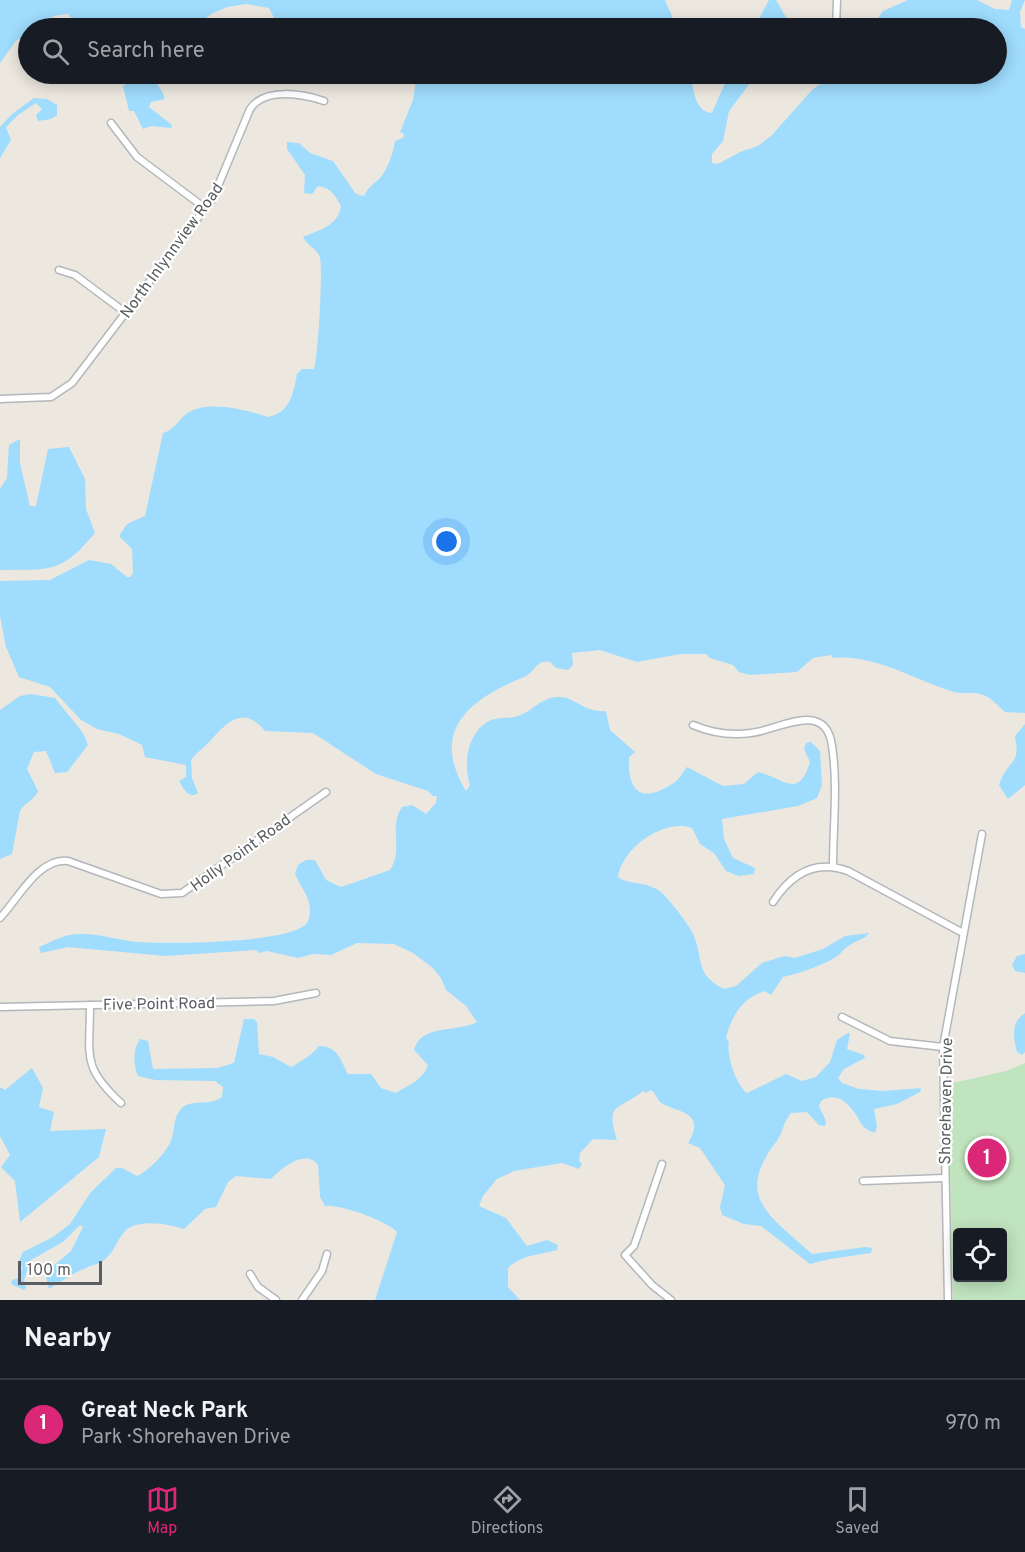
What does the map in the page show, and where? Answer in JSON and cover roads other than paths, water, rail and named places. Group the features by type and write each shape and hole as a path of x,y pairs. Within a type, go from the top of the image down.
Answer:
{"street":[{"path":"836,18 837,0"},
{"name":"North Inlynnview Road","path":"0,399 44,399 60,394 72,383 219,187 250,109 256,102 272,95 305,96 324,101"},
{"path":"111,123 137,157 205,208"},
{"path":"59,270 75,275 126,313"},
{"path":"693,724 715,733 750,734 797,719 817,723 825,729 832,748 833,866"},
{"name":"Holly Point Road","path":"0,918 46,866 56,861 68,861 161,894 182,893 326,792"},
{"name":"Shorehaven Drive","path":"948,1300 943,1047 982,834"},
{"path":"773,902 796,874 817,866 833,866 848,871 963,933"},
{"name":"Five Point Road","path":"0,1007 274,1001 316,993"},
{"path":"90,1005 91,1069 99,1082 121,1103"},
{"path":"842,1017 891,1041 943,1047"},
{"path":"662,1164 634,1246 625,1255 652,1285 671,1300"},
{"path":"863,1181 944,1178"},
{"path":"302,1300 322,1272 327,1254"},
{"path":"250,1275 258,1287 276,1300"}],"water":[{"path":"0,0 665,0 673,18 274,18 269,8 246,4 227,7 206,18 71,18 68,14 49,18 18,18 18,40 0,63"},
{"path":"769,0 776,0 786,18 759,18"},
{"path":"908,0 977,0 995,9 1009,10 1012,0 1025,0 1020,12 1021,27 1025,29 1025,713 1005,712 983,695 951,691 893,668 864,660 833,658 831,655 813,658 797,672 750,675 739,672 733,665 710,658 706,654 680,654 637,662 600,650 572,653 573,665 568,670 556,668 550,662 539,664 528,675 487,696 461,719 454,734 452,751 456,769 466,791 470,785 467,768 469,749 472,740 483,725 494,719 518,716 547,699 559,697 570,699 592,710 606,711 610,730 635,752 629,757 631,780 640,792 646,794 664,789 675,782 687,767 723,786 744,784 758,772 795,784 805,774 810,762 804,749 806,743 811,742 820,751 822,785 817,798 798,806 722,819 724,839 733,858 755,868 754,874 739,876 726,871 714,853 700,844 692,828 681,826 657,831 636,846 621,866 618,877 628,882 653,887 664,895 692,932 704,972 708,978 724,989 736,986 762,963 784,956 795,958 823,949 845,936 869,933 831,960 783,977 771,995 765,991 750,998 734,1016 726,1038 729,1042 728,1048 733,1069 739,1083 747,1093 786,1074 802,1081 816,1077 830,1062 837,1040 848,1033 850,1034 847,1049 864,1055 865,1058 844,1069 838,1078 842,1083 859,1089 883,1091 921,1088 920,1092 897,1104 874,1109 877,1126 875,1133 863,1126 846,1103 834,1097 821,1101 819,1106 826,1121 825,1126 819,1125 807,1112 791,1113 764,1161 758,1178 758,1192 763,1205 783,1229 812,1254 865,1247 872,1248 871,1253 810,1264 761,1226 744,1224 722,1215 720,1207 725,1185 700,1148 688,1143 693,1133 693,1120 684,1112 661,1103 651,1090 646,1093 643,1091 616,1109 612,1119 617,1140 593,1139 580,1153 579,1161 582,1164 579,1169 562,1163 514,1171 497,1179 483,1196 479,1206 506,1218 527,1246 547,1240 558,1245 557,1250 525,1257 508,1268 508,1287 520,1300 375,1300 397,1232 384,1223 363,1214 325,1206 320,1197 318,1165 313,1160 307,1159 293,1162 271,1179 236,1176 228,1182 216,1207 205,1209 184,1229 154,1223 131,1227 125,1231 103,1261 76,1272 49,1289 45,1273 71,1251 83,1227 80,1225 63,1242 31,1260 24,1280 26,1288 24,1290 11,1284 12,1280 18,1278 23,1267 18,1263 23,1252 53,1237 70,1224 91,1192 116,1168 122,1168 137,1176 157,1160 170,1143 176,1119 182,1108 191,1103 212,1102 222,1097 223,1087 215,1081 155,1080 138,1076 134,1057 140,1039 148,1041 153,1069 217,1068 234,1063 244,1019 254,1019 257,1022 259,1054 273,1057 291,1067 314,1052 319,1046 325,1047 335,1051 348,1074 371,1074 381,1088 396,1093 415,1082 426,1070 428,1065 414,1050 424,1036 432,1032 477,1022 466,1006 446,990 441,978 433,968 413,953 394,944 357,943 331,955 313,954 298,958 267,951 258,953 257,950 165,956 68,947 41,953 39,947 62,937 78,934 138,942 174,943 257,938 299,929 308,921 310,908 307,896 295,874 298,865 306,860 315,860 326,880 341,887 390,870 396,855 396,823 402,807 412,805 426,814 436,803 437,796 376,774 313,733 265,731 257,723 243,718 230,722 191,760 192,778 198,793 189,794 179,781 186,777 186,765 145,757 142,745 119,734 97,729 81,720 50,687 19,677 6,647 0,616 0,581 50,580 89,560 111,564 127,577 133,573 132,549 119,536 127,524 145,516 163,433 171,429 189,412 198,408 217,406 268,417 275,415 290,401 297,374 302,369 314,369 321,266 319,255 303,237 332,223 341,206 332,192 326,188 318,186 312,194 304,193 305,175 287,149 287,142 299,143 310,153 333,161 356,194 364,196 385,170 395,141 403,138 404,134 400,132 413,100 415,84 692,84 698,104 706,112 712,113 725,84 749,84 729,111 723,141 712,154 712,163 718,164 740,152 758,146 772,135 812,90 820,84 1007,84 1007,18 878,18 883,11"},
{"path":"157,84 165,99 151,102 149,107 172,125 171,128 151,126 143,129 134,111 129,111 123,86"},
{"path":"34,98 47,99 57,105 57,115 51,119 38,121 36,115 42,109 36,103 18,115 6,127 11,140 0,158 0,127 12,114"},
{"path":"20,439 20,463 30,506 36,506 48,449 69,447 85,479 86,509 95,533 72,556 53,567 0,570 0,489 7,478 9,445"},
{"path":"31,694 55,698 83,733 88,745 67,772 55,773 46,751 34,752 27,769 38,791 20,811 12,854 0,859 0,710 20,696"},
{"path":"1025,724 1025,785 1008,799 999,785 1015,758 1015,736"},
{"path":"1025,954 1025,973 1015,971 1012,965 1017,956"},
{"path":"1025,1013 1025,1052 1022,1055 1017,1052 1014,1030 1017,1021"},
{"path":"32,1068 43,1088 39,1107 54,1112 50,1131 106,1129 99,1157 20,1222 15,1181 1,1167 10,1155 0,1136 0,1087 5,1090"}],"place":[{"name":"Great Neck Park","path":"987,1158"}]}
